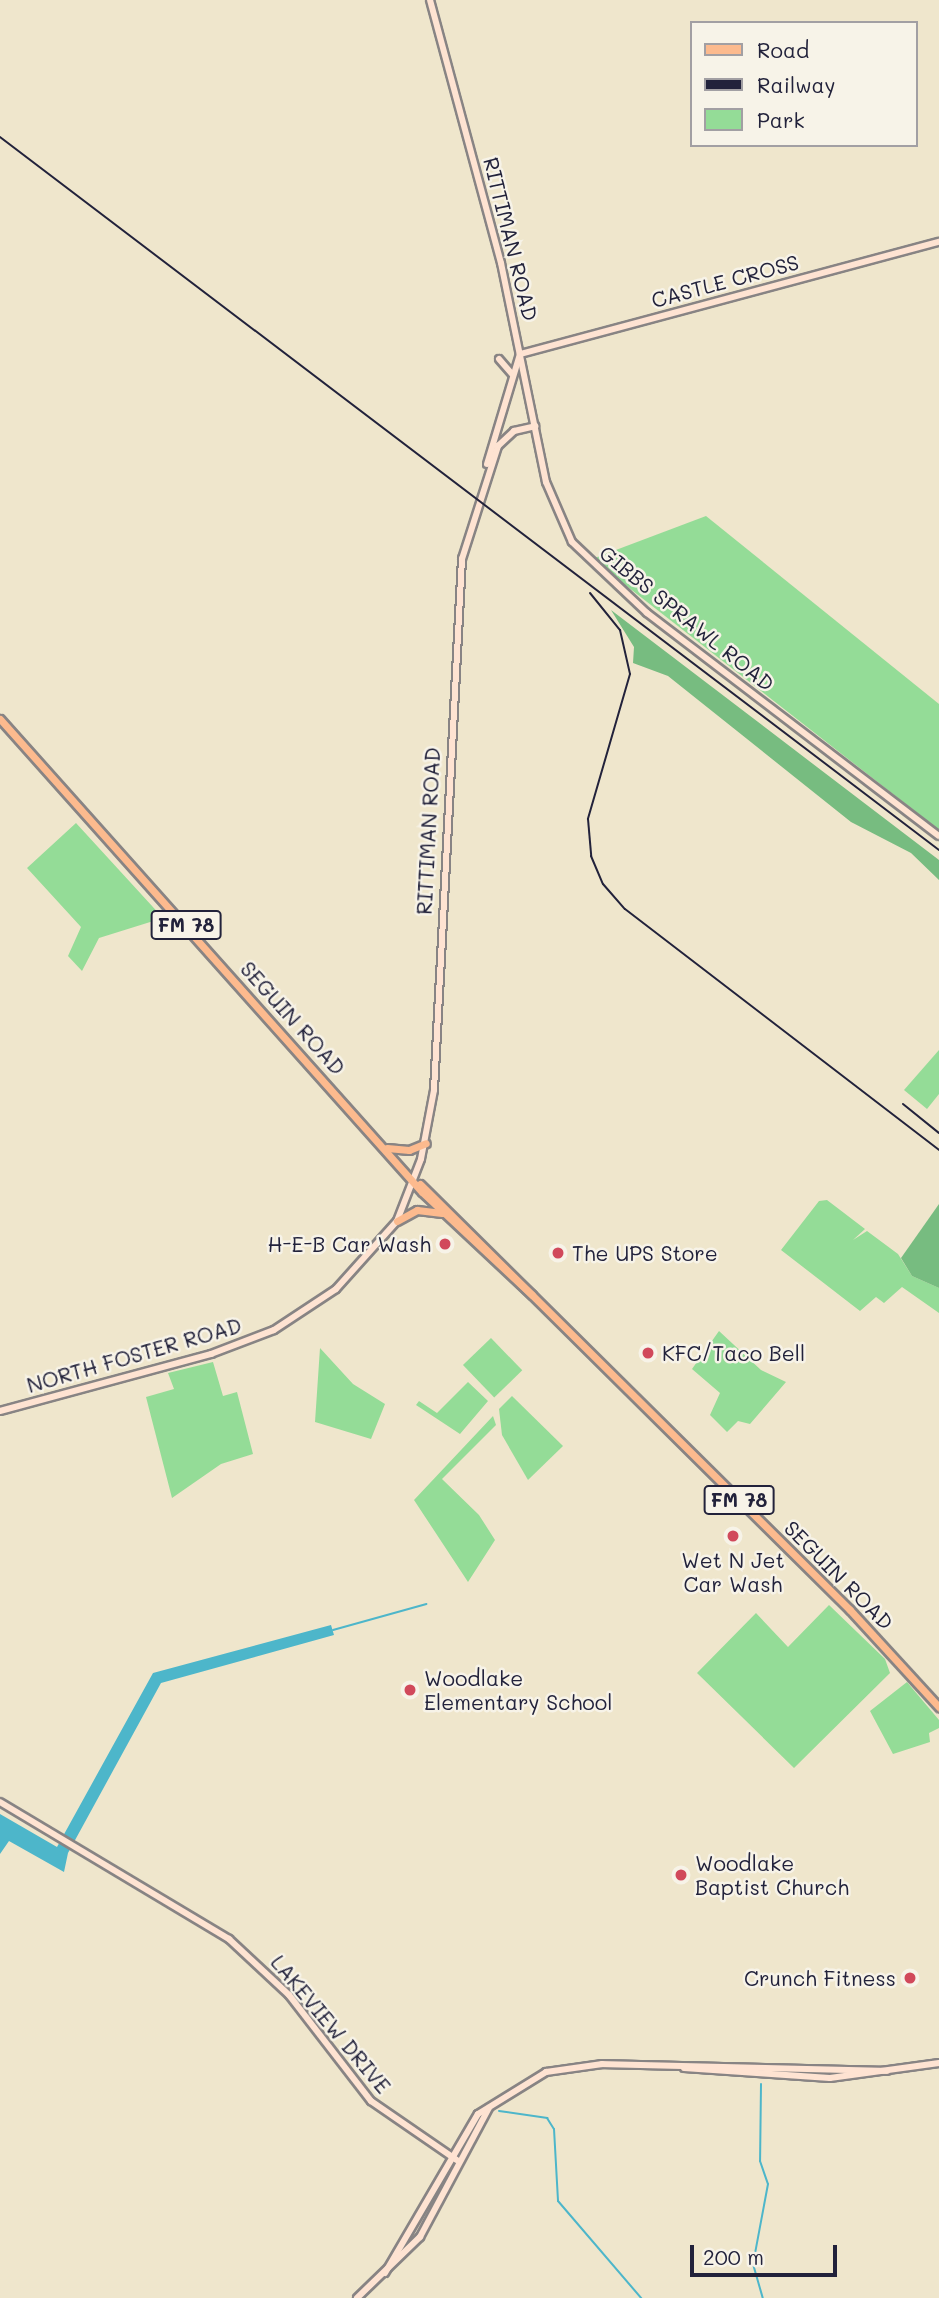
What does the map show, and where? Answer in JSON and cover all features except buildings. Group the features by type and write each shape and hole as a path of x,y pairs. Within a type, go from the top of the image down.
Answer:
{"main road":[{"name":"RITTIMAN ROAD","path":"417,1181 426,1143 456,607 483,487 512,374 520,354 430,0"},
{"name":"CASTLE CROSS","path":"520,354 939,242"},
{"name":"GIBBS SPRAWL ROAD","path":"520,354 558,517 594,569 939,836"},
{"path":"499,359 512,374"},
{"name":"RITTIMAN ROAD","path":"483,487 502,441 535,426"},
{"name":"SEGUIN ROAD","path":"0,719 387,1147 443,1213 532,1295"},
{"path":"387,1147 406,1151 426,1143"},
{"name":"SEGUIN ROAD","path":"417,1181 939,1707"},
{"name":"NORTH FOSTER ROAD","path":"0,1411 211,1354 274,1330 361,1267 397,1221 417,1181"},
{"path":"397,1221 423,1209 443,1213"},
{"name":"LAKEVIEW DRIVE","path":"0,1802 229,1939 289,1995 371,2101 453,2158"},
{"path":"357,2298 384,2273 422,2218 453,2158 490,2106 559,2068 684,2068 830,2078 939,2063"}],"green space":[{"path":"706,516 939,704 939,830 592,559"},
{"path":"611,610 939,860 939,880 911,853 851,822 668,676 633,663 634,647"},
{"path":"76,823 163,918 99,938 82,971 68,956 81,927 27,868"},
{"path":"939,1050 939,1094 927,1109 904,1090"},
{"path":"827,1200 865,1229 853,1240 867,1231 898,1254 912,1276 939,1288 939,1313 902,1287 884,1303 876,1297 860,1311 781,1250 819,1201"},
{"path":"939,1204 939,1288 912,1276 901,1258"},
{"path":"719,1331 761,1370 786,1382 750,1424 738,1421 727,1432 710,1415 720,1393 692,1369"},
{"path":"491,1338 522,1370 494,1397 463,1365"},
{"path":"320,1348 353,1384 385,1404 371,1439 315,1422"},
{"path":"213,1362 223,1396 237,1392 253,1454 221,1464 172,1498 146,1397 174,1389 168,1373"},
{"path":"468,1382 488,1401 460,1434 416,1405 419,1401 437,1413"},
{"path":"512,1396 563,1446 528,1480 502,1435 499,1409"},
{"path":"493,1416 496,1425 442,1479 479,1515 495,1540 468,1582 414,1500"},
{"path":"829,1605 885,1659 890,1673 794,1768 697,1673 756,1613 788,1647"},
{"path":"907,1682 939,1720 939,1728 929,1733 930,1742 893,1754 870,1711"}],"water":[{"path":"331,1625 334,1635 161,1683 68,1853 64,1872 9,1841 0,1854 0,1814 57,1847 153,1673"}],"waterway":[{"path":"333,1630 426,1604"},
{"path":"761,2084 760,2161 768,2184 753,2264 763,2298"},
{"path":"499,2111 547,2118 554,2129 558,2201 641,2298"}],"railway":[{"path":"0,137 939,850"},
{"path":"590,593 620,630 630,674 588,819 591,856 603,884 625,909 939,1150"},
{"path":"903,1104 939,1133"}],"place":[{"name":"H-E-B Car Wash","path":"445,1244"},
{"name":"The UPS Store","path":"558,1253"},
{"name":"KFC/Taco Bell","path":"648,1353"},
{"name":"Wet N Jet Car Wash","path":"733,1536"},
{"name":"Woodlake Elementary School","path":"410,1690"},
{"name":"Woodlake Baptist Church","path":"681,1875"},
{"name":"Crunch Fitness","path":"910,1978"}]}
